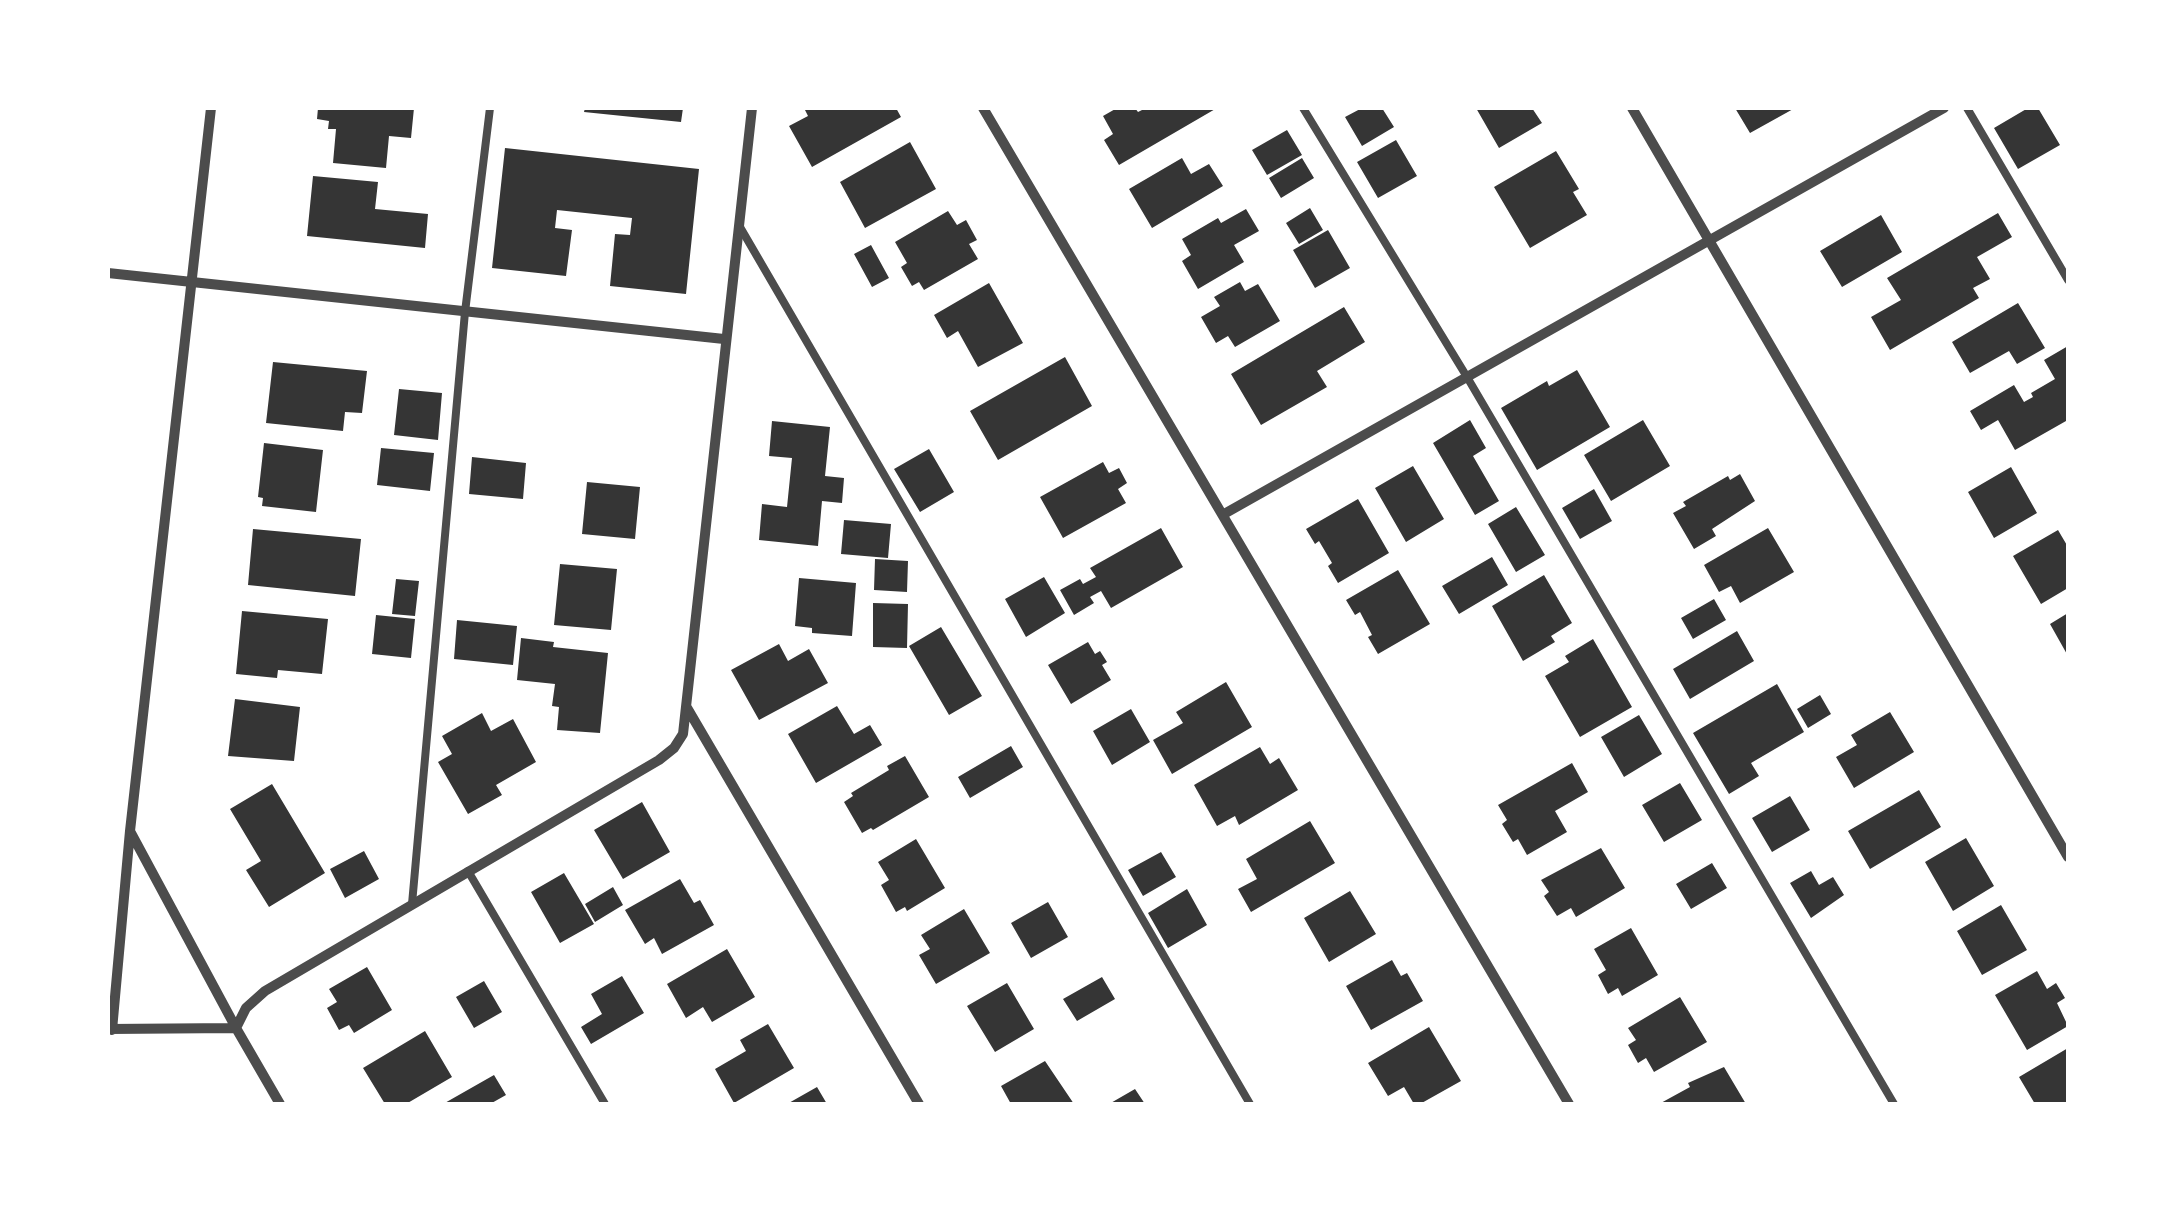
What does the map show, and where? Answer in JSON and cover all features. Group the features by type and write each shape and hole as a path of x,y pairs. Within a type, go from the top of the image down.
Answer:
{"street":[{"path":"211,108 110,1030 236,1028"},
{"path":"236,1028 246,1008 265,991 659,760 683,734 752,108"},
{"path":"982,108 1569,1104"},
{"path":"1632,108 2068,857"},
{"path":"1224,514 1944,108"},
{"path":"108,273 724,339"},
{"path":"685,705 920,1104"},
{"path":"130,831 280,1104"}],"lane":[{"path":"412,904 465,312 490,108"},
{"path":"1303,108 1467,378 1894,1104"},
{"path":"1967,108 2068,280"},
{"path":"738,223 1250,1104"},
{"path":"468,871 605,1104"}],"building":[{"path":"318,108 414,108 411,138 389,136 386,168 333,163 336,129 328,129 329,121 317,119"},
{"path":"585,108 683,108 681,122 584,112"},
{"path":"804,108 896,108 901,117 812,167 789,126 808,116"},
{"path":"1117,108 1135,108 1138,112 1146,108 1217,108 1119,165 1104,140 1113,134 1103,116"},
{"path":"1362,108 1382,108 1394,127 1362,146 1345,117"},
{"path":"1476,108 1532,108 1542,123 1499,148"},
{"path":"1735,108 1795,108 1750,133"},
{"path":"2028,108 2038,108 2060,145 2018,169 1994,128"},
{"path":"1287,130 1302,155 1267,175 1252,150"},
{"path":"1396,140 1417,176 1378,198 1357,162"},
{"path":"910,142 936,189 865,228 840,182"},
{"path":"505,148 699,169 686,294 610,286 615,234 630,235 632,218 557,210 555,228 572,230 566,276 492,268"},
{"path":"1556,151 1579,189 1573,192 1587,215 1530,248 1494,187"},
{"path":"1182,158 1191,174 1209,164 1223,186 1152,228 1129,189"},
{"path":"1302,158 1314,178 1281,198 1269,178"},
{"path":"313,176 378,182 375,209 428,214 425,248 307,236"},
{"path":"1310,208 1323,230 1299,244 1286,223"},
{"path":"1246,209 1259,231 1234,245 1244,262 1198,289 1182,261 1191,255 1182,239 1218,218 1221,223"},
{"path":"948,211 957,225 966,220 977,240 969,244 978,259 924,290 919,282 912,286 901,267 907,263 895,242"},
{"path":"1998,213 2012,237 1977,257 1990,279 1973,288 1979,298 1890,350 1871,317 1901,300 1887,278"},
{"path":"1881,215 1902,252 1842,287 1820,251"},
{"path":"1328,230 1350,268 1315,288 1293,250"},
{"path":"871,245 889,278 872,287 854,254"},
{"path":"1240,282 1245,291 1258,284 1280,321 1235,347 1228,336 1216,343 1201,317 1220,306 1214,297"},
{"path":"989,283 1023,343 978,367 958,331 947,338 934,315"},
{"path":"2018,303 2045,348 2017,364 2009,351 1970,373 1952,342"},
{"path":"1344,307 1365,342 1317,371 1327,387 1261,425 1231,374"},
{"path":"2068,346 2068,425 2066,421 2015,450 1998,420 1981,430 1970,411 2014,385 2024,402 2033,397 2031,393 2055,379 2044,360"},
{"path":"1065,357 1092,406 998,460 970,411"},
{"path":"273,362 367,371 362,413 345,412 343,431 266,423"},
{"path":"1577,370 1610,427 1537,470 1501,408 1547,381 1549,386"},
{"path":"399,389 442,393 438,440 394,435"},
{"path":"1470,420 1486,448 1473,456 1499,501 1475,515 1433,443"},
{"path":"1643,420 1670,466 1611,501 1584,455"},
{"path":"772,421 830,427 825,476 844,478 842,503 822,501 818,546 759,540 762,504 787,507 792,458 769,456"},
{"path":"264,443 323,450 316,512 262,506 263,498 258,497"},
{"path":"381,448 434,453 430,491 377,485"},
{"path":"929,449 954,492 920,512 894,469"},
{"path":"472,457 526,463 523,499 469,494"},
{"path":"1103,462 1109,473 1119,468 1127,483 1118,489 1126,503 1063,538 1040,497"},
{"path":"1413,466 1444,519 1406,542 1375,488"},
{"path":"2011,467 2037,513 1994,538 1968,492"},
{"path":"1740,474 1755,501 1712,529 1716,536 1694,549 1673,513 1686,506 1683,502 1728,476 1730,480"},
{"path":"587,482 640,487 635,539 582,534"},
{"path":"1594,489 1612,521 1580,539 1562,508"},
{"path":"1358,499 1389,553 1338,583 1319,541 1315,544 1306,529"},
{"path":"1516,507 1545,555 1516,572 1488,524"},
{"path":"844,520 891,524 888,558 841,554"},
{"path":"1161,528 1183,567 1111,608 1101,591 1090,597 1094,603 1074,615 1060,590 1080,579 1083,584 1096,577 1090,568"},
{"path":"1768,528 1794,572 1740,603 1731,586 1719,592 1704,565"},
{"path":"253,529 361,539 355,596 248,585"},
{"path":"2058,530 2068,547 2068,588 2041,604 2013,556"},
{"path":"1492,557 1508,585 1459,614 1442,586"},
{"path":"875,559 908,561 907,592 874,590"},
{"path":"560,564 617,569 611,630 554,625"},
{"path":"1398,570 1430,624 1378,654 1360,612 1355,615 1346,600"},
{"path":"1544,575 1572,623 1551,636 1555,642 1523,661 1492,606"},
{"path":"1044,577 1065,613 1026,637 1005,599"},
{"path":"799,578 856,583 852,636 812,633 812,628 795,626"},
{"path":"396,579 419,581 415,616 392,614"},
{"path":"1714,599 1726,620 1693,639 1681,618"},
{"path":"873,603 908,604 907,648 873,647"},
{"path":"242,611 328,619 322,674 278,670 277,678 236,674"},
{"path":"2068,613 2068,656 2050,624"},
{"path":"376,615 415,619 411,658 372,654"},
{"path":"457,620 517,626 513,665 454,659"},
{"path":"941,627 982,696 949,715 909,646"},
{"path":"1737,631 1754,661 1690,699 1673,669"},
{"path":"521,638 554,642 553,647 608,653 600,733 557,730 559,707 552,706 555,684 517,680"},
{"path":"1593,639 1632,707 1580,737 1545,676 1569,662 1565,656"},
{"path":"1088,642 1095,654 1100,651 1107,662 1102,665 1111,680 1071,704 1048,665"},
{"path":"779,644 788,661 809,649 828,683 759,720 731,670"},
{"path":"1226,682 1252,727 1172,774 1153,740 1183,723 1176,712"},
{"path":"1777,684 1804,732 1751,763 1759,776 1729,794 1693,733"},
{"path":"1820,695 1831,714 1808,728 1797,709"},
{"path":"235,699 300,707 294,761 228,756"},
{"path":"837,706 854,734 870,725 882,745 816,783 788,734"},
{"path":"1131,709 1150,742 1112,765 1093,731"},
{"path":"1890,712 1914,752 1854,788 1836,757 1857,745 1851,735"},
{"path":"482,713 491,731 513,719 536,762 496,785 502,795 468,814 438,762 452,754 442,736"},
{"path":"1639,715 1662,754 1624,777 1601,737"},
{"path":"1011,746 1023,767 970,798 958,777"},
{"path":"1260,747 1270,764 1279,758 1298,790 1239,825 1235,816 1217,826 1194,785"},
{"path":"905,756 929,797 862,833 844,802"},
{"path":"1572,763 1588,792 1555,811 1567,832 1527,855 1518,839 1513,842 1502,824 1507,820 1498,805"},
{"path":"1680,783 1702,820 1664,842 1642,805"},
{"path":"272,784 325,873 269,907 246,870 261,861 230,809"},
{"path":"1919,790 1941,827 1870,869 1848,831"},
{"path":"1790,796 1810,830 1772,852 1752,818"},
{"path":"642,802 670,852 623,879 594,830"},
{"path":"1310,821 1335,863 1251,912 1238,889 1257,879 1246,859"},
{"path":"1966,838 1994,886 1953,911 1925,862"},
{"path":"916,839 945,888 907,911 905,907 896,912 881,885 889,880 878,862"},
{"path":"1601,848 1625,888 1576,917 1571,908 1557,916 1544,896 1549,892 1541,880"},
{"path":"364,851 379,879 345,898 330,869"},
{"path":"1161,852 1176,877 1143,896 1128,870"},
{"path":"1712,863 1727,888 1691,909 1676,884"},
{"path":"1811,871 1819,885 1833,877 1844,895 1811,918 1790,883"},
{"path":"564,873 594,924 560,943 531,892"},
{"path":"680,879 694,903 700,900 714,925 662,954 654,938 645,944 625,910"},
{"path":"613,887 623,905 595,922 585,904"},
{"path":"1187,889 1207,925 1168,948 1148,913"},
{"path":"1350,891 1376,934 1329,962 1304,918"},
{"path":"1048,902 1068,937 1031,958 1011,923"},
{"path":"2001,905 2027,950 1982,975 1957,931"},
{"path":"964,909 990,953 936,984 919,955 930,949 921,935"},
{"path":"1631,928 1658,975 1622,996 1618,988 1608,994 1598,975 1606,970 1594,949"},
{"path":"727,949 755,997 712,1022 703,1007 686,1018 667,984"},
{"path":"1392,960 1401,976 1407,973 1423,1001 1371,1030 1346,986"},
{"path":"367,967 392,1010 354,1033 349,1025 339,1030 327,1008 337,1002 329,989"},
{"path":"2037,971 2047,989 2056,983 2065,998 2057,1003 2068,1026 2027,1050 1995,995"},
{"path":"622,976 644,1013 591,1044 581,1027 602,1014 591,994"},
{"path":"1102,977 1115,999 1077,1021 1063,999"},
{"path":"484,981 502,1012 474,1028 456,997"},
{"path":"1007,983 1034,1029 995,1052 967,1006"},
{"path":"1680,997 1707,1042 1654,1072 1646,1058 1638,1063 1628,1045 1636,1040 1628,1028"},
{"path":"768,1024 794,1068 734,1103 715,1069 746,1051 740,1040"},
{"path":"1429,1027 1461,1081 1420,1104 1414,1104 1404,1087 1388,1096 1368,1063"},
{"path":"425,1031 452,1077 406,1104 385,1104 363,1068"},
{"path":"2068,1048 2068,1104 2035,1104 2019,1077"},
{"path":"1045,1061 1074,1104 1011,1104 1001,1086"},
{"path":"1724,1067 1746,1104 1659,1104 1690,1087 1688,1083"},
{"path":"494,1075 506,1095 490,1104 443,1104"},
{"path":"817,1087 827,1104 787,1104"},
{"path":"1135,1089 1145,1104 1109,1104"}]}
